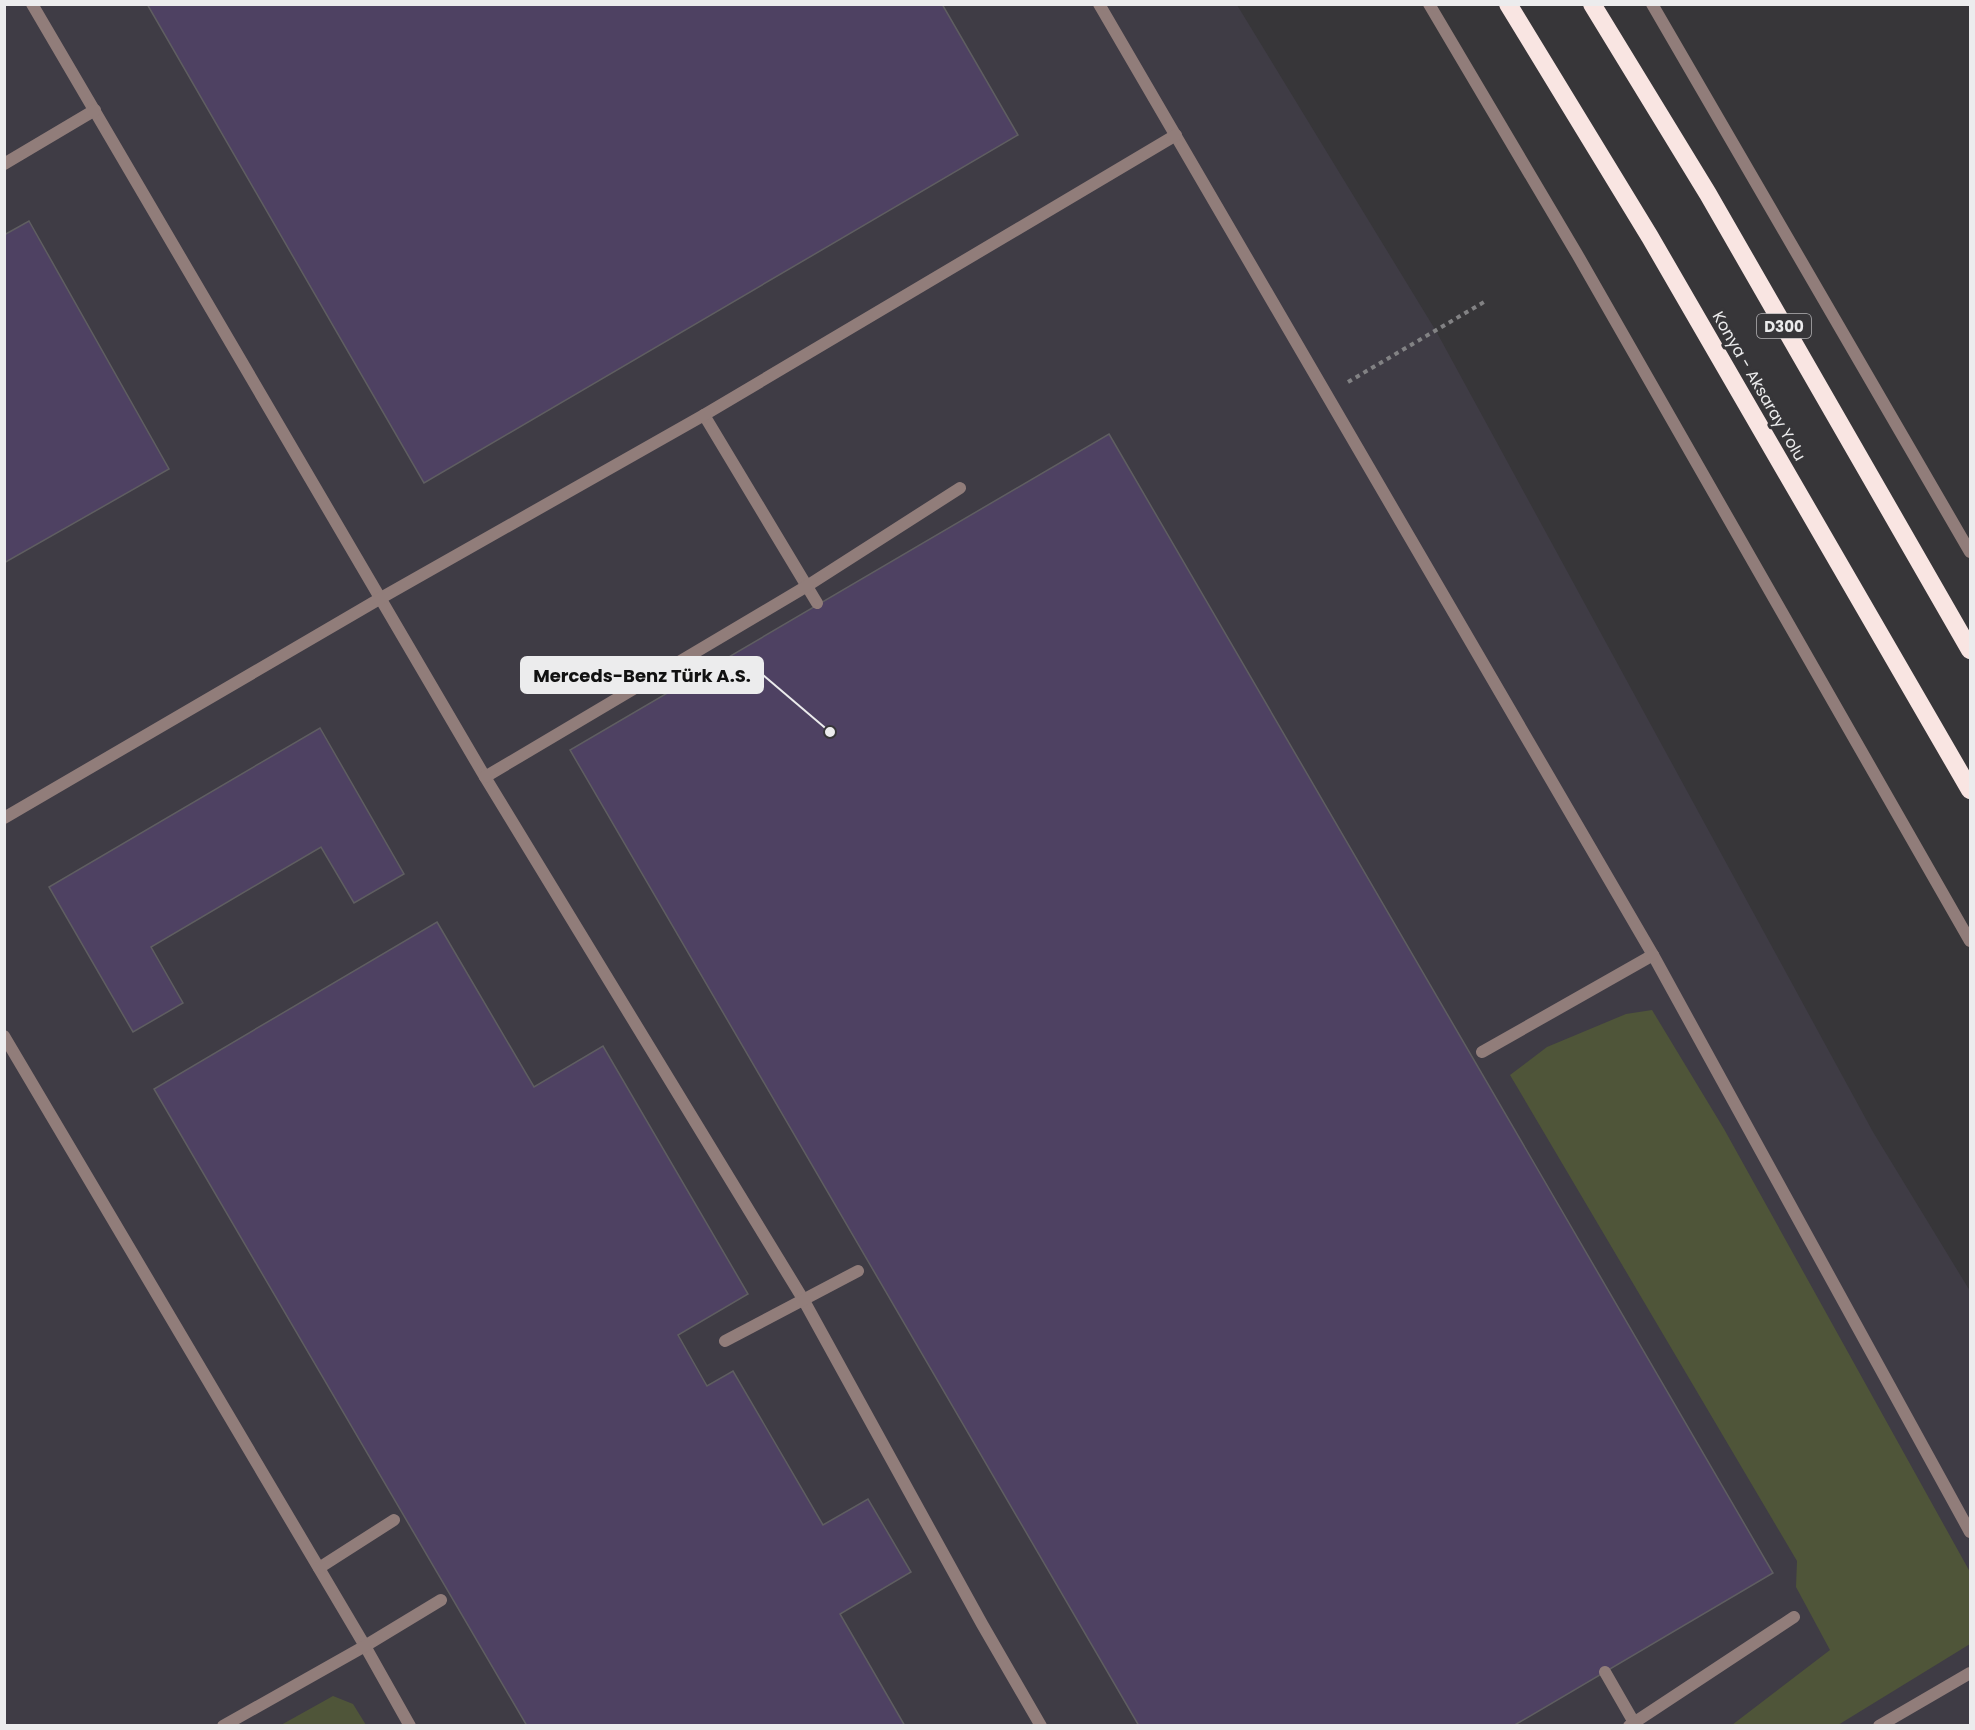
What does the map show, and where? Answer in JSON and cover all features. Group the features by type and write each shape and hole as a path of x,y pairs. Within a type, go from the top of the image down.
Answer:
{"highway":[{"name":"Konya - Aksaray Yolu","path":"1508,4 1650,237 1971,790"},
{"name":"D300","path":"1593,4 1708,194 1971,650"}],"street":[{"path":"32,4 485,777 803,1299 982,1624 1041,1725"},
{"path":"1099,4 1653,955 1971,1532"},
{"path":"1429,4 1577,254 1971,941"},
{"path":"1652,4 1971,552"},
{"path":"4,164 95,110"},
{"path":"4,818 381,598 704,415 1176,135"},
{"path":"704,415 817,603"},
{"path":"485,777 807,586 960,488"},
{"path":"1482,1052 1653,955"},
{"path":"4,1036 410,1725"},
{"path":"725,1341 858,1270"},
{"path":"319,1568 394,1520"},
{"path":"223,1725 365,1646 441,1600"},
{"path":"1605,1672 1633,1724 1794,1617"},
{"path":"1879,1725 1971,1673"}],"path":[{"path":"1325,395 1484,302"}],"shaded area":[{"path":"5,5 1237,5 1436,331 1873,1132 1970,1291 1970,1725 5,1726"}],"green space":[{"path":"1652,1010 1724,1129 1970,1572 1970,1644 1838,1725 1732,1725 1830,1650 1796,1587 1797,1561 1510,1075 1547,1047 1626,1014"},
{"path":"333,1696 353,1704 366,1725 281,1725"}],"building":[{"path":"147,4 942,4 1018,135 424,483"},
{"path":"29,221 169,469 4,563 4,235"},
{"path":"1109,434 1773,1573 1513,1726 1139,1726 570,750"},
{"path":"320,728 404,874 354,903 321,847 151,947 183,1003 133,1032 49,887"},
{"path":"437,922 534,1087 603,1046 748,1294 678,1335 707,1386 733,1371 823,1525 868,1499 911,1572 840,1614 905,1726 527,1726 154,1089"}],"place":[{"name":"Merceds-Benz Türk A.S.","path":"830,732"}]}
